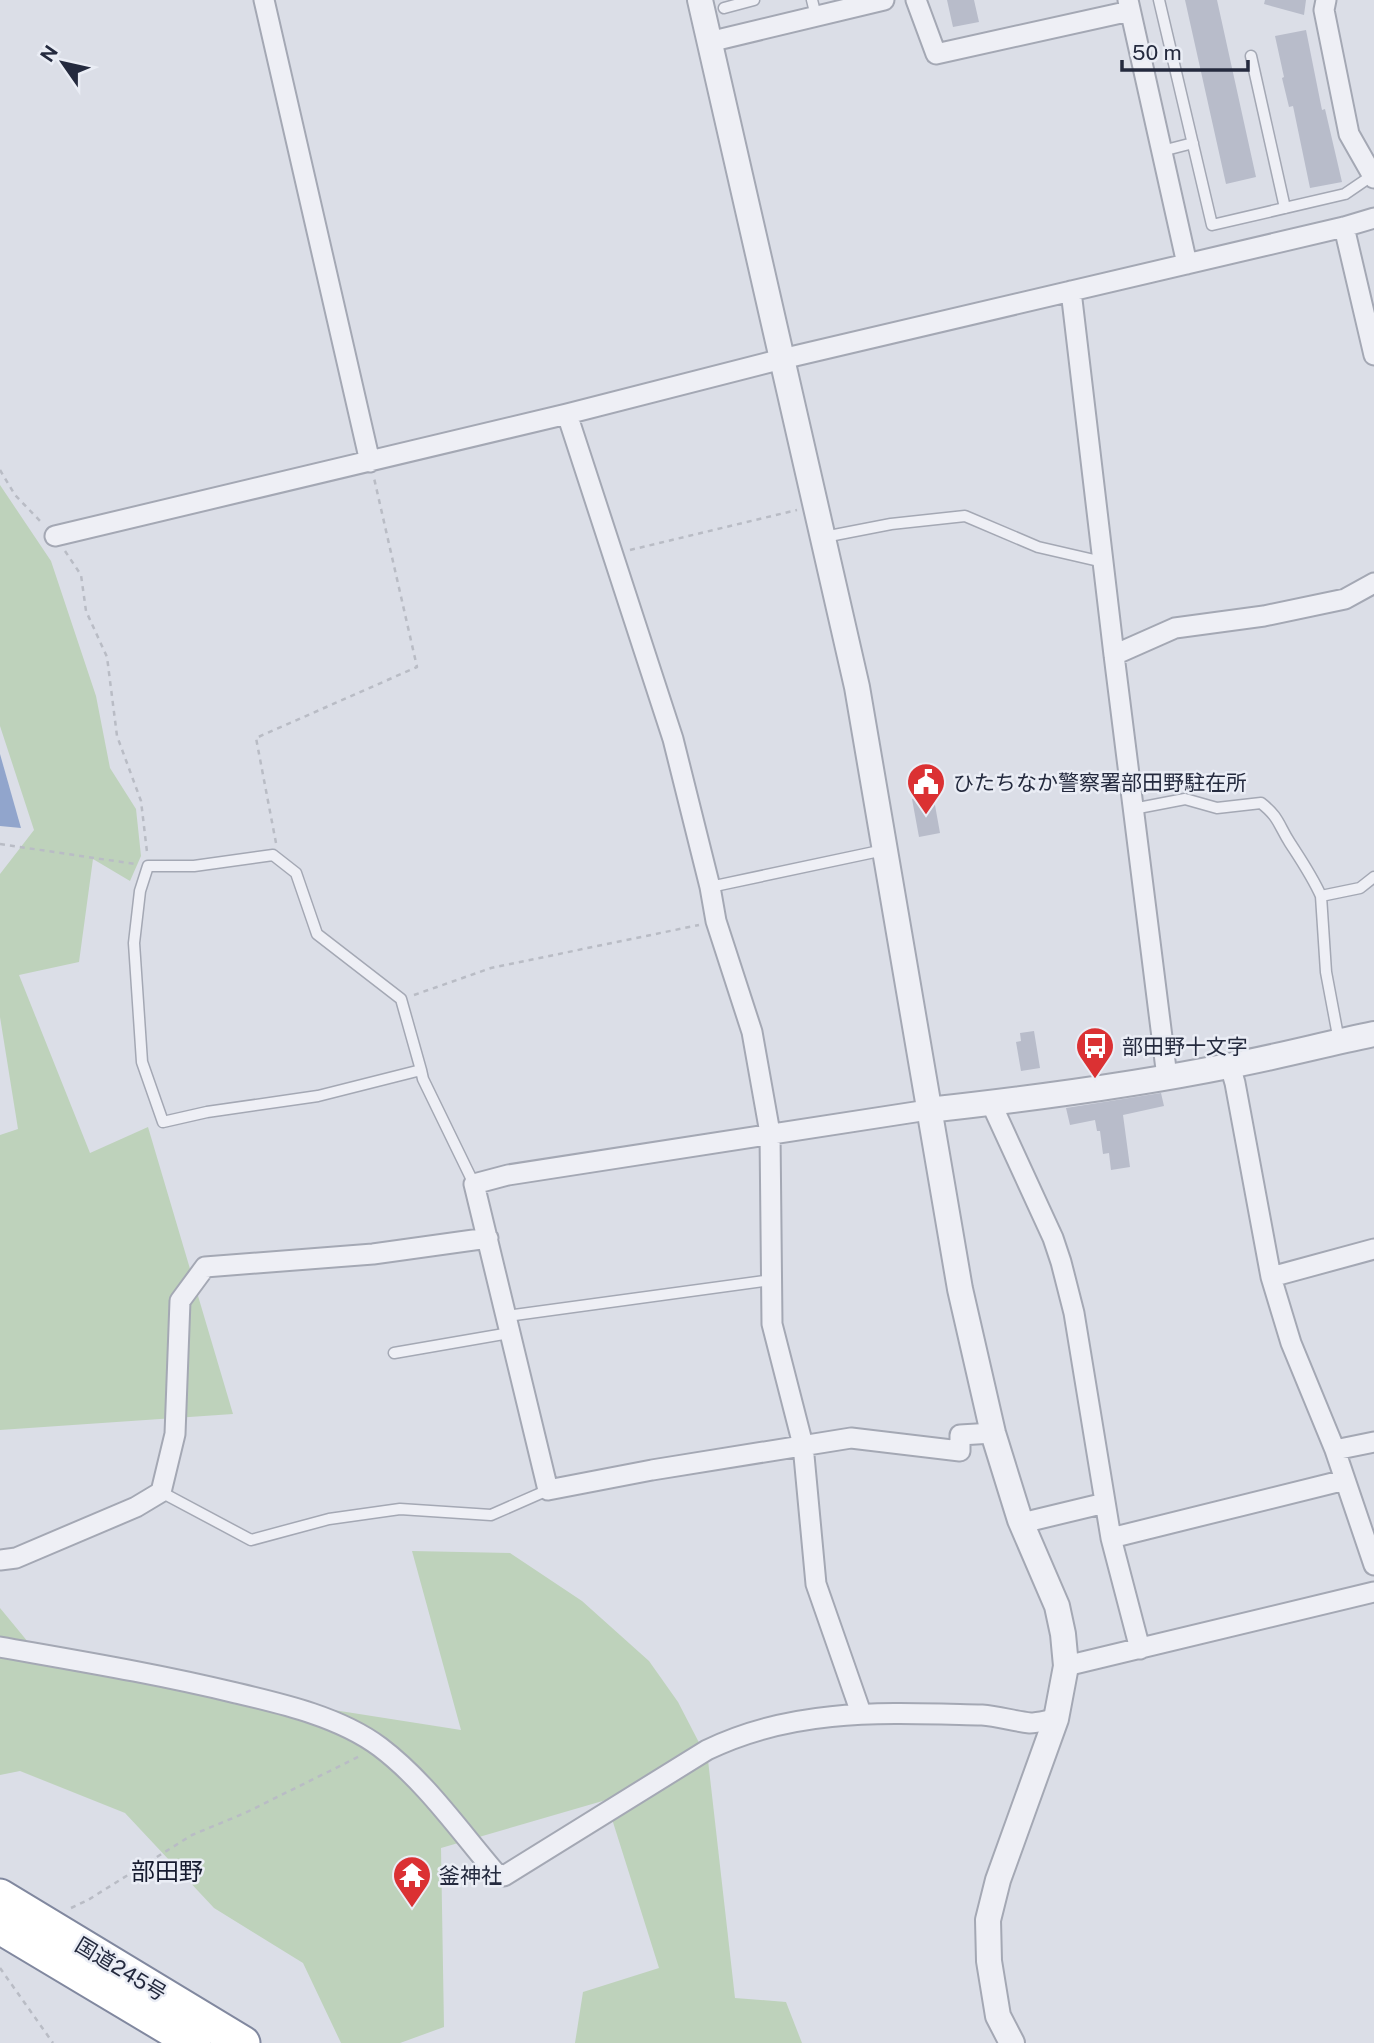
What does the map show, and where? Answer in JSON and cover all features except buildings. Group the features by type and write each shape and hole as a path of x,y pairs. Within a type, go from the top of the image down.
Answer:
{"highway":[{"name":"国道245号","path":"0,1896 243,2043"},
{"name":"国道245号","path":"0,1927 194,2043"}],"street":[{"path":"264,0 370,461"},
{"path":"700,0 857,687 960,1289 993,1433 1022,1524 1057,1606 1063,1634 1066,1666 1056,1719 998,1880 988,1920 989,1961 998,2016 1012,2043"},
{"path":"709,42 814,8 884,0"},
{"path":"916,0 936,54 1129,6 1188,264"},
{"path":"1326,0 1324,10 1349,134 1373,177"},
{"path":"55,536 1374,218"},
{"path":"1344,227 1374,355"},
{"path":"1071,291 1167,1077"},
{"path":"568,414 673,738 716,921 751,1032 770,1133 772,1324 803,1445 816,1584 860,1713"},
{"path":"1114,655 1175,628 1264,616 1345,599 1374,583"},
{"path":"993,1433 960,1435 960,1451 852,1438 548,1490 474,1184 508,1175 770,1133 1167,1077 1374,1034"},
{"path":"1230,1066 1238,1096 1271,1277 1291,1343 1335,1450 1374,1565"},
{"path":"991,1103 1053,1238 1061,1262 1074,1313 1111,1538 1140,1649"},
{"path":"0,1560 16,1558 136,1507 161,1492 175,1434 180,1301 205,1267 373,1254 488,1238"},
{"path":"1271,1277 1374,1249"},
{"path":"1335,1450 1374,1442"},
{"path":"1111,1538 1345,1480"},
{"path":"1022,1524 1105,1503"},
{"path":"1066,1666 1374,1592"},
{"path":"0,1647 176,1678 276,1702 332,1720 379,1746 426,1790 495,1872 504,1876 707,1750 736,1736 795,1720 860,1713 995,1716 1031,1723 1056,1719"}],"lane":[{"path":"724,8 754,0"},
{"path":"1159,0 1212,225 1345,194 1373,177"},
{"path":"1251,56 1285,208"},
{"path":"1162,151 1193,143"},
{"path":"824,537 891,524 964,516 1038,547 1103,562"},
{"path":"1133,809 1185,799 1217,808 1261,803 1276,814 1321,896 1326,972 1339,1041"},
{"path":"710,887 885,850"},
{"path":"421,1070 318,1096 207,1112 163,1122 142,1062 134,943 139,891 148,866 194,866 273,855 296,873 317,934 401,999 421,1070 474,1184"},
{"path":"1321,896 1360,888 1374,877"},
{"path":"394,1353 509,1324 771,1280"},
{"path":"161,1492 251,1540 329,1519 400,1509 491,1515 548,1490"}],"path":[{"path":"279,860 256,738 417,667 370,461"},
{"path":"0,470 15,495 55,536 81,575 86,611 107,657 117,736 141,801 148,866 0,844"},
{"path":"613,554 816,506"},
{"path":"401,999 491,968 716,921"},
{"path":"43,1922 88,1900 192,1835 245,1813 379,1746"},
{"path":"0,1968 53,2043"}],"green space":[{"path":"0,485 51,561 96,696 110,768 136,809 141,856 130,881 93,859 79,962 19,975 90,1153 148,1127 233,1414 0,1430 0,1135 18,1129 0,1017 0,874 34,830 0,726"},
{"path":"412,1551 510,1553 582,1601 649,1661 678,1702 708,1760 735,1998 786,2002 802,2043 575,2043 583,1992 659,1968 606,1800 441,1848 444,2027 400,2043 341,2043 303,1963 214,1908 125,1813 20,1771 0,1775 0,1608 47,1665 461,1730"}],"water":[{"path":"0,754 21,828 0,826"}],"place":[{"name":"ひたちなか警察署部田野駐在所","path":"926,816"},
{"name":"部田野十文字","path":"1095,1080"},
{"name":"釜神社","path":"412,1909"}],"district":[{"name":"部田野","path":"167,1871"}]}
